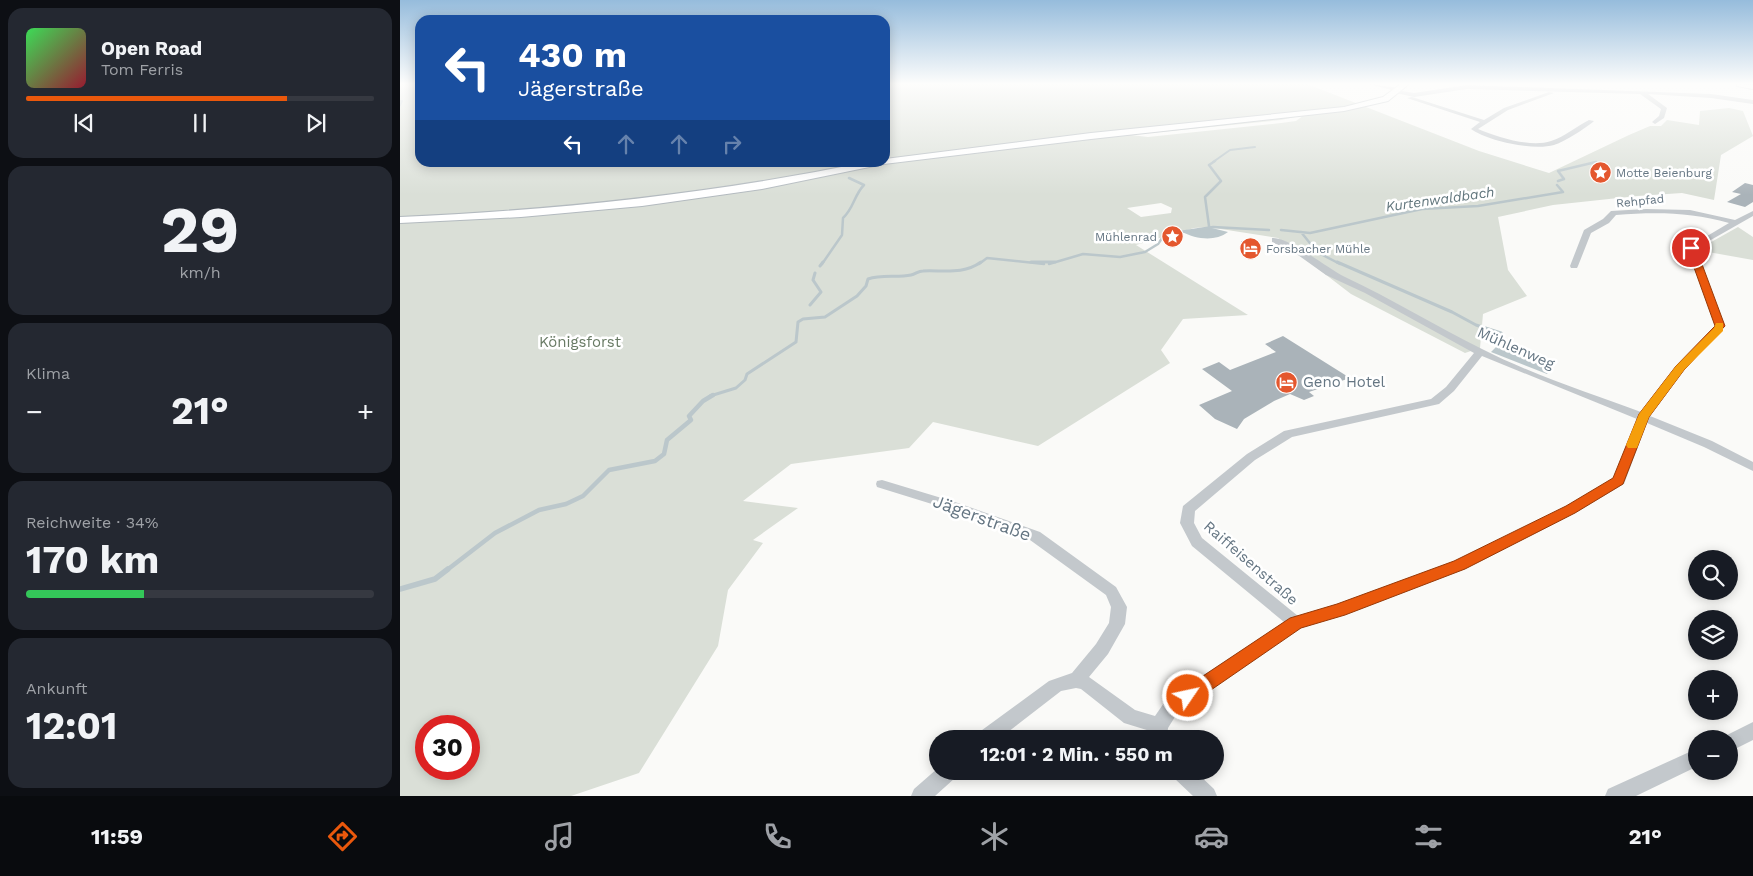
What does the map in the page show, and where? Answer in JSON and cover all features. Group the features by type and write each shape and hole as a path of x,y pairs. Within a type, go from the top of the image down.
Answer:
{"main road":[{"path":"890,161 1091,136 1238,121"},
{"path":"400,220 503,214 696,196 856,167"}],"street":[{"path":"1485,122 1474,129 1513,141 1540,144 1554,143 1591,122"},
{"name":"Rehpfad","path":"1574,266 1586,232 1606,221 1614,213 1682,209 1700,212 1736,223"},
{"path":"1160,730 1172,706 1296,623 1339,610 1460,565 1570,510 1619,480 1643,417 1680,368 1720,326 1691,248 1753,213"},
{"name":"Mühlenweg","path":"1275,240 1302,253 1329,273 1368,291 1480,352 1559,386 1643,417 1708,444 1753,467"},
{"name":"Raiffeisenstraße","path":"1296,623 1197,542 1190,533 1187,523 1188,510 1251,457 1288,434 1435,402 1450,389 1480,352"},
{"name":"Jägerstraße","path":"882,484 953,506 1035,536 1111,590 1119,607 1117,624 1102,649 1076,680"},
{"path":"996,730 1055,686 1066,681 1076,680 1087,684 1130,716 1155,730"},
{"path":"1738,738 1753,731"},
{"path":"1615,796 1688,762"},
{"path":"921,796 938,780"},
{"path":"1190,780 1207,796"}],"green space":[{"name":"Königsforst","path":"400,121 415,121 415,167 890,167 890,121 1269,121 1122,134 1148,137 1295,121 1402,121 1479,151 1549,173 1650,126 1661,126 1666,121 1699,125 1699,121 1747,121 1753,136 1721,155 1714,200 1682,193 1637,196 1553,205 1498,217 1508,270 1527,296 1483,314 1480,348 1465,353 1351,294 1278,238 1208,227 1194,228 1136,245 1248,315 1183,319 1161,350 1170,363 1038,446 933,422 909,448 791,464 743,501 798,508 753,540 763,543 728,590 718,646 639,773 571,796 400,796","holes":["1161,203 1172,208 1171,213 1141,217 1127,208"]},
{"path":"1738,227 1753,237 1753,260 1697,250"}],"shaded area":[{"path":"1208,227 1228,232 1217,237 1205,238 1182,232"},
{"path":"1501,342 1556,363 1547,374 1491,352"}],"building":[{"path":"1745,183 1753,185 1753,202 1745,207 1727,202 1741,194 1732,192"},
{"path":"1241,241 1254,241 1261,251 1248,252"},
{"name":"Geno Hotel","path":"1283,336 1350,378 1309,392 1314,396 1304,400 1290,394 1274,401 1244,419 1237,429 1215,419 1199,405 1232,391 1202,369 1219,362 1230,370 1276,352 1265,344"}],"waterway":[{"path":"1213,162 1230,150 1255,147"},
{"path":"1209,226 1205,197 1221,181 1209,165 1215,161"},
{"name":"Kurtenwaldbach","path":"1558,181 1564,179 1558,171 1596,162"},
{"path":"822,264 842,235 843,218 850,210 864,185 849,178"},
{"name":"Kurtenwaldbach","path":"1301,232 1310,233 1422,209 1478,206 1563,192 1557,185"},
{"name":"Kurtenwaldbach","path":"1180,232 1213,227 1269,230"},
{"name":"Kurtenwaldbach","path":"1281,230 1301,232"},
{"path":"1301,232 1317,252 1340,264"},
{"name":"Kurtenwaldbach","path":"1049,264 1083,254 1120,257 1145,252 1158,244 1165,234"},
{"name":"Kurtenwaldbach","path":"979,264 987,258 1044,264"},
{"path":"820,266 823,262"},
{"name":"Kurtenwaldbach","path":"713,395 736,388 745,380 747,374 796,342 798,322 803,319 825,317 857,296 866,286 868,279 913,275 921,271 967,269 981,262"},
{"name":"Kurtenwaldbach","path":"1031,262 1055,262"},
{"path":"1337,262 1452,312 1476,325 1501,333"},
{"path":"810,305 821,292 813,280 815,273"},
{"name":"Kurtenwaldbach","path":"447,570 495,533 539,510 566,504 583,496 609,470 655,461 664,454 667,440 691,420 689,416 703,401 713,395"},
{"name":"Kurtenwaldbach","path":"400,589 435,579 448,569"}],"slow traffic":[{"path":"1633,445 1643,417 1680,368 1719,329 1720,325"}],"place":[{"name":"Motte Beienburg","path":"1600,173"},
{"name":"Mühlenrad","path":"1173,237"},
{"name":"Forsbacher Mühle","path":"1250,249"},
{"name":"Geno Hotel","path":"1287,382"}],"route":[{"path":"1188,696 1296,623 1339,610 1460,565 1570,510 1619,480 1643,417 1680,368 1720,326 1691,248"}]}
